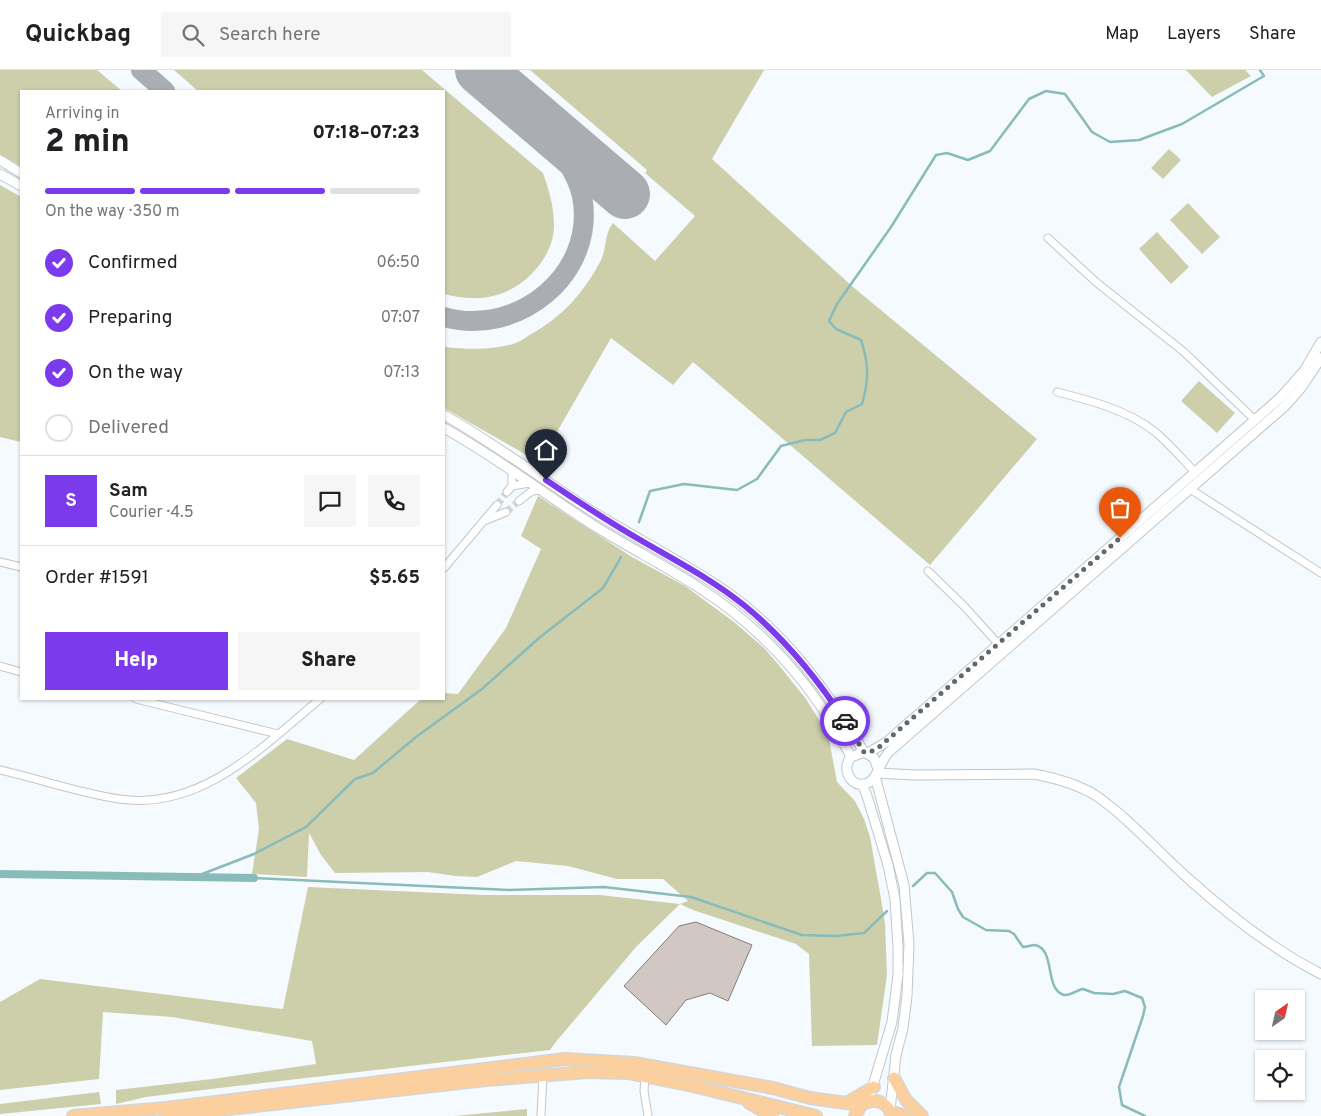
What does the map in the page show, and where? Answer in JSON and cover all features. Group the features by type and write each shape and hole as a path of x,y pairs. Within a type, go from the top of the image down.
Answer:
{"highway":[{"path":"73,1116 166,1108 565,1059 634,1063 772,1088 810,1098 844,1104 864,1104 878,1101 885,1104 892,1113 906,1116"},
{"path":"166,1116 543,1075 588,1072 645,1076 737,1095 816,1116"},
{"path":"894,1078 906,1100 922,1116"},
{"path":"844,1104 863,1095 874,1086"},
{"path":"737,1095 772,1116"},
{"path":"855,1116 864,1104"}],"street":[{"path":"0,160 20,172"},
{"path":"0,174 20,185"},
{"path":"1048,238 1096,282 1184,352 1256,420"},
{"path":"851,757 846,768 848,776 854,782 862,784 870,782 890,751 1195,472 1256,420 1297,380 1321,342"},
{"path":"851,757 866,753 888,741 1190,489 1285,406 1301,388 1321,358"},
{"path":"1057,392 1099,404 1143,424 1161,438 1195,472"},
{"path":"445,416 480,436 603,518 711,581 745,606 776,634 804,665 837,709 866,753 876,761 877,773 904,885 910,967 903,1028 896,1054 892,1113"},
{"path":"445,429 612,536 698,586 743,620 771,645 797,673 827,715 851,757"},
{"path":"512,470 510,489 530,483"},
{"path":"1190,489 1321,573"},
{"path":"518,501 532,491 540,490"},
{"path":"445,567 497,505"},
{"path":"484,521 506,512"},
{"path":"0,562 20,568"},
{"path":"928,571 965,606 1001,648"},
{"path":"0,666 20,672"},
{"path":"140,700 278,734"},
{"path":"0,770 119,799 146,801 172,797 211,783 254,754 319,700"},
{"path":"877,773 915,775 1034,774 1050,777 1080,788 1109,806 1223,908 1266,940 1321,974"},
{"path":"862,784 888,865 895,899 898,939 898,975 892,1022 874,1086 864,1104"},
{"path":"541,1116 543,1075"},
{"path":"645,1076 644,1091 648,1116"}],"green space":[{"path":"0,70 97,70 121,90 20,90 20,165 0,154"},
{"path":"174,70 422,70 543,173 551,199 554,218 553,237 549,249 543,260 526,279 516,287 505,292 493,296 474,298 445,294 445,90 197,90"},
{"path":"530,70 764,70 712,159 853,287 1037,439 930,565 693,362 673,385 611,338 546,451 530,457 445,409 445,347 480,349 507,346 520,341 554,319 580,293 594,273 602,257 608,232 613,223 655,261 695,216 645,173 647,170"},
{"path":"1186,70 1245,70 1251,76 1212,97"},
{"path":"1169,149 1181,160 1163,179 1151,168"},
{"path":"0,185 20,196 20,442 0,437"},
{"path":"1188,203 1220,237 1202,254 1170,220"},
{"path":"1157,232 1189,267 1171,284 1139,249"},
{"path":"1199,381 1235,413 1217,433 1181,401"},
{"path":"538,496 632,557 685,586 734,622 764,648 806,699 829,739 837,782 855,801 870,837 885,923 887,975 877,1045 812,1046 809,954 796,944 680,904 688,901 663,879 617,879 568,866 516,861 477,877 428,872 335,873 321,855 309,833 307,877 252,874 259,829 256,803 236,778 287,739 354,760 420,700 445,700 445,693 458,694 506,628 541,549 521,536"},
{"path":"308,887 484,895 600,895 680,904 636,947 550,1050 146,1097 116,1104 116,1090 316,1064 312,1041 172,1017 103,1012 99,1079 0,1090 0,1002 40,979 283,1009"},
{"path":"99,1092 101,1104 0,1114 0,1104"},
{"path":"527,1109 527,1116 454,1116"}],"building":[{"path":"696,922 752,945 728,1001 710,993 686,1000 666,1025 624,986 679,926"}],"waterway":[{"path":"639,522 650,491 684,484 737,490 757,479 781,446 805,440 820,440 835,433 846,412 862,404 867,372 866,357 861,340 836,329 829,321 837,304 891,227 936,155 947,153 968,160 990,151 1029,99 1046,91 1065,94 1092,132 1110,142 1139,140 1182,124 1264,76 1260,70"},
{"path":"197,876 254,854 306,827 355,779 373,773 416,737 482,689 539,638 603,588 621,557"},
{"path":"913,886 927,873 935,873 952,892 963,917 986,930 1009,931 1014,934 1023,947 1035,945 1041,948 1046,954 1054,986 1058,992 1064,995 1069,995 1083,989 1094,993 1113,994 1125,991 1142,998 1145,1007 1143,1016 1119,1087 1122,1105 1145,1116"},
{"path":"0,874 254,878"},
{"path":"254,878 509,890 604,887 691,897 802,935 836,936 864,933 887,911"}],"taxiway":[{"path":"141,70 164,90"},
{"path":"445,317 472,321 498,318 524,309 546,294 564,274 577,251 583,224 582,196 578,184 559,150 526,110"}],"runway":[{"path":"480,70 625,194"}],"tunnel":[{"path":"497,505 507,492"},
{"path":"506,512 519,501"}],"way so far":[{"path":"845,721 864,752 868,753 878,748 1120,538"}],"route":[{"path":"546,480 587,508 711,581 745,606 804,665 845,721"}]}
